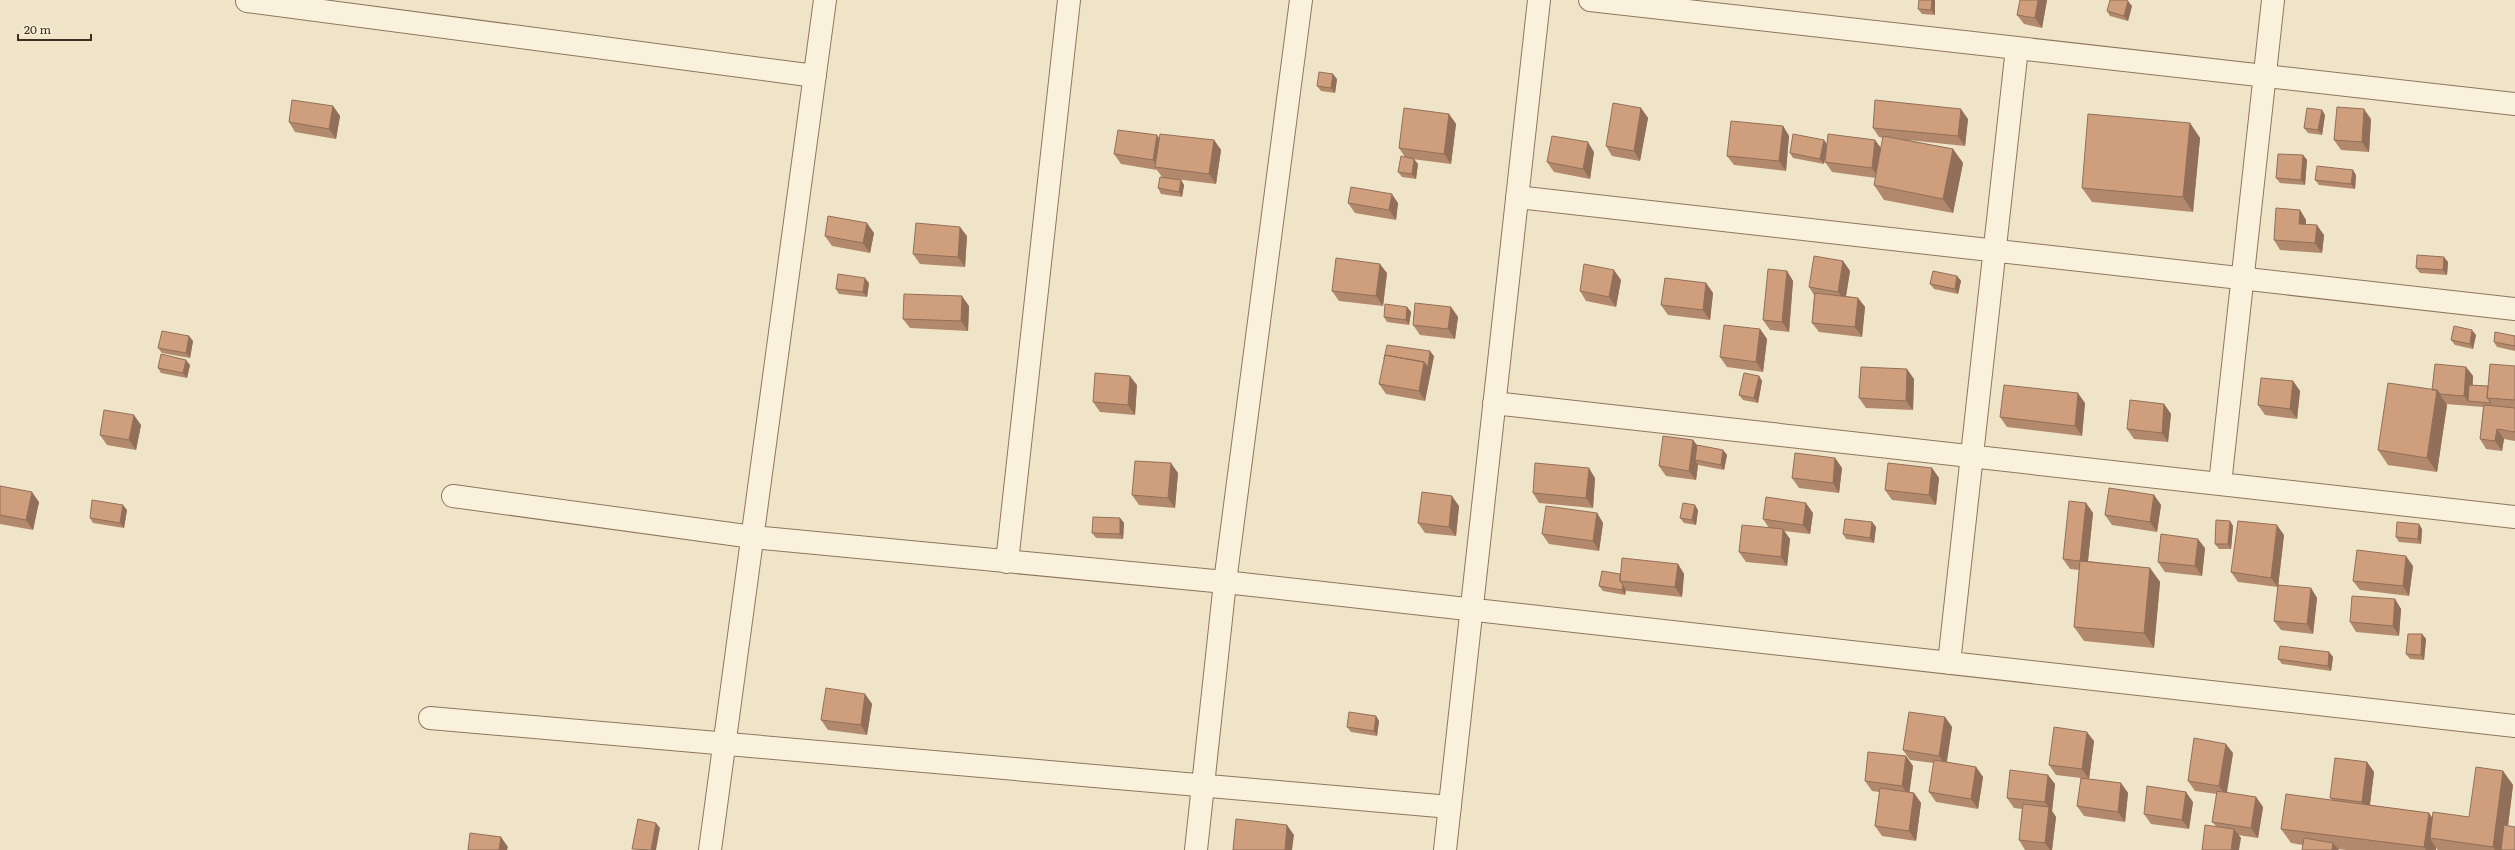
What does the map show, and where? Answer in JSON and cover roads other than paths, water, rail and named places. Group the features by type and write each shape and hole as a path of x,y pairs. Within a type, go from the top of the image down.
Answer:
{"street":[{"path":"710,850 826,0"},
{"path":"1007,562 1069,0"},
{"path":"1196,850 1225,582 1301,0"},
{"path":"1445,850 1539,0"},
{"path":"1590,0 2515,104"},
{"path":"2220,484 2273,0"},
{"path":"246,1 815,76"},
{"path":"1949,663 2016,48"},
{"path":"1517,198 2515,309"},
{"path":"1494,403 2515,517"},
{"path":"453,496 753,537 1225,582 2515,726"},
{"path":"430,718 1450,807"}]}
